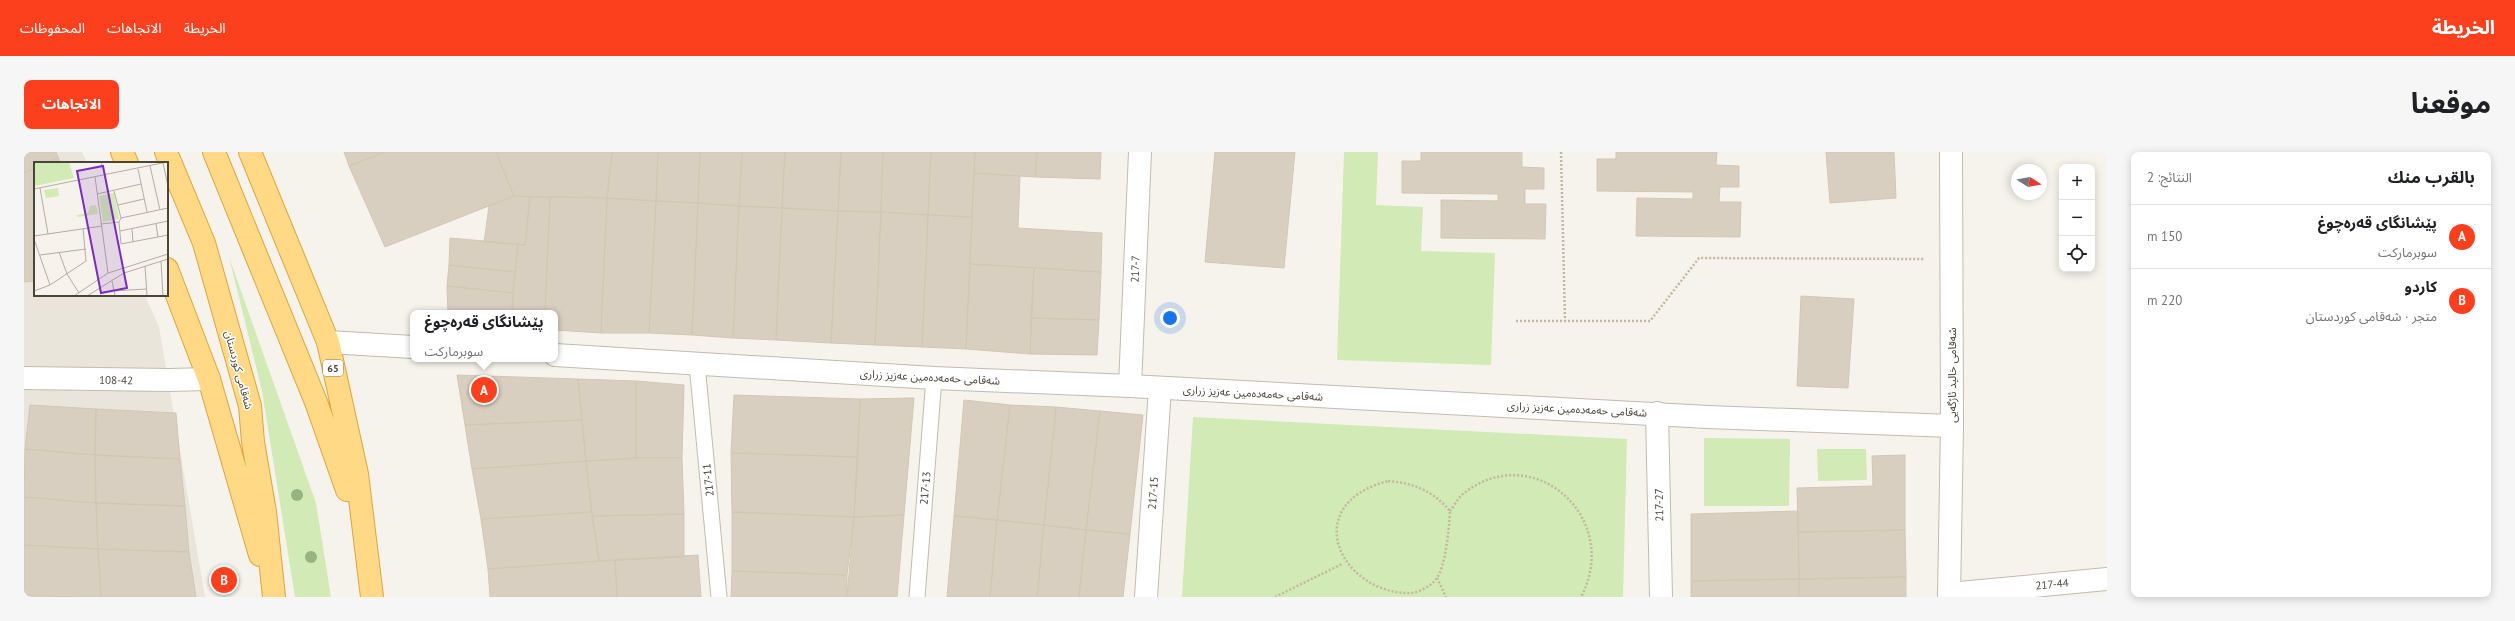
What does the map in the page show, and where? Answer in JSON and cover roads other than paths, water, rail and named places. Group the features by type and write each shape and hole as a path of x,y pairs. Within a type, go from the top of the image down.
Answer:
{"highway":[{"path":"122,152 127,162"},
{"name":"شەقامی کوردستان","path":"166,152 204,243 250,406 253,442 265,512 273,597"},
{"name":"65","path":"214,152 316,402 342,474 366,556"},
{"name":"65","path":"250,152 328,342 356,474 372,597"},
{"name":"شەقامی کوردستان","path":"168,272 208,379 273,597"}],"street":[{"name":"217-7","path":"1130,386 1140,152"},
{"name":"شەقامی خالید ئاژگەیی","path":"1949,595 1952,426 1951,152"},
{"path":"328,342 410,347"},
{"name":"شەقامی حەمەدەمین عەزیز زراری","path":"558,355 934,378 1130,386 1657,413 1952,426"},
{"name":"108-42","path":"24,378 169,380 208,379"},
{"name":"217-15","path":"1146,597 1160,388"},
{"name":"217-27","path":"1657,413 1661,597"},
{"name":"217-44","path":"1949,595 2107,579"}],"lane":[{"name":"217-11","path":"697,364 719,597"},
{"name":"217-13","path":"917,597 934,378"}],"place":[{"name":"پێشانگای قەرەچوغ","path":"484,390"},
{"name":"كاردو","path":"224,580"}]}
